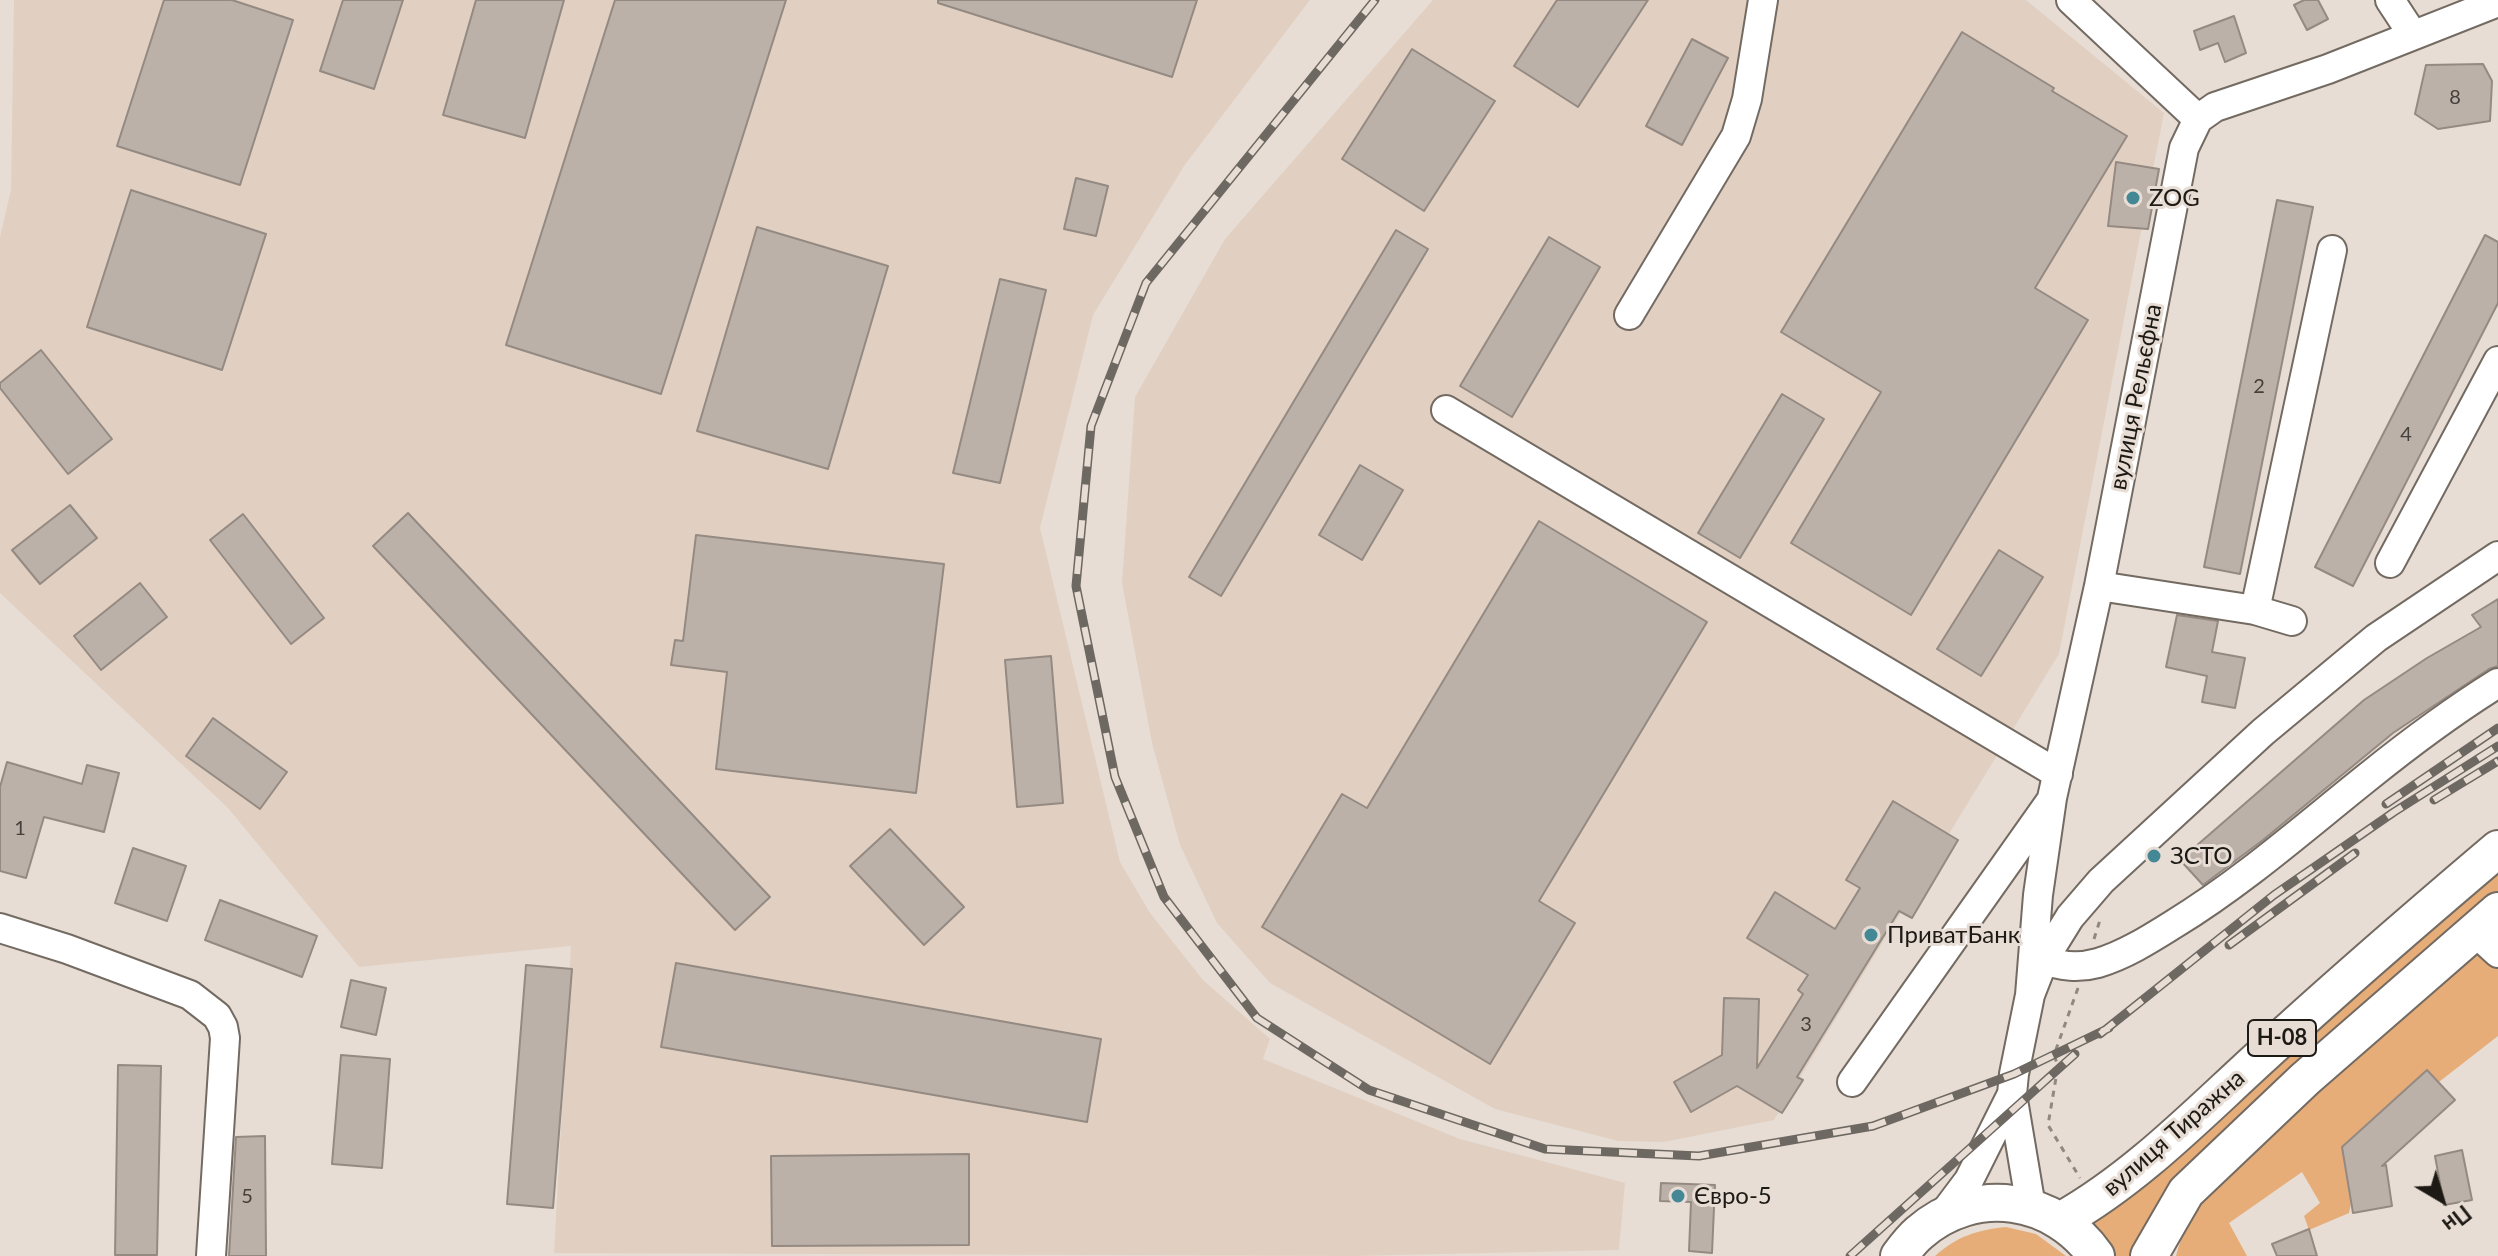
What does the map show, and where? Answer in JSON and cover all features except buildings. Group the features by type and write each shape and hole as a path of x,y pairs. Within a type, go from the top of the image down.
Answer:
{"main road":[{"name":"вулиця Тиражна","path":"2046,1214 2094,1202 2162,1149 2266,1051 2498,849"},
{"name":"вулиця Тиражна","path":"2149,1256 2186,1192 2305,1079 2490,932"},
{"path":"1899,1256 1918,1233 1942,1216 1970,1205 2001,1202 2046,1214 2085,1240 2096,1256"}],"street":[{"path":"1629,315 1736,136 1747,99 1763,0"},
{"path":"2071,0 2198,119 2215,107 2285,84 2498,2"},
{"path":"2390,0 2413,35"},
{"name":"вулиця Рельєфна","path":"2012,1094 2030,995 2038,895 2055,786 2099,586 2184,148 2198,119"},
{"path":"2255,610 2332,250"},
{"path":"2390,563 2498,361"},
{"path":"1446,410 2055,786 1852,1082"},
{"name":"вулиця Рельєфна","path":"2030,995 2044,959 2070,917 2101,881 2263,732 2376,638 2498,556"},
{"path":"2099,586 2255,610 2292,621"},
{"path":"2044,959 2058,966 2096,964 2142,944 2211,902 2382,766 2462,705 2498,683"},
{"path":"0,928 67,949 190,995 217,1016 225,1038 211,1256"},
{"path":"2012,1094 2046,1214"},
{"path":"1942,1216 1969,1180 2012,1094"}],"path":[{"path":"2086,1189 2048,1125 2058,1066 2054,1055 2101,918"}],"shaded area":[{"path":"14,0 1310,0 1184,166 1093,315 1040,528 1120,862 1150,913 1203,980 1270,1039 1263,1059 1460,1139 1625,1183 1619,1250 1354,1256 554,1253 571,946 359,967 228,808 0,593 0,237 11,190"},
{"path":"1433,0 2026,0 2164,113 2059,654 1774,1120 1664,1142 1618,1141 1495,1109 1270,983 1217,923 1180,845 1152,743 1122,583 1135,397 1225,239"},
{"path":"2498,868 2498,892 2182,1173 2156,1208 2132,1256 2109,1256 2083,1220"},
{"path":"2485,945 2498,957 2498,1036 2408,1106 2354,1188 2349,1213 2309,1230 2304,1216 2320,1203 2302,1172 2229,1223 2247,1256 2176,1256 2193,1214 2241,1157"},
{"path":"2006,1227 2036,1234 2066,1256 1935,1256 1968,1235"}],"railway":[{"path":"1375,0 1146,283 1091,426 1076,586 1115,777 1164,897 1257,1018 1369,1090 1545,1149 1699,1156 1873,1126 2014,1074 2109,1028"},
{"path":"2386,804 2498,728"},
{"path":"2100,1034 2274,895 2394,812 2498,746"},
{"path":"2434,800 2498,761"},
{"path":"2229,945 2355,853"},
{"path":"1850,1256 2075,1054"}],"place":[{"name":"ZOG","path":"2133,198"},
{"name":"ЗСТО","path":"2154,856"},
{"name":"ПриватБанк","path":"1871,935"},
{"name":"Євро-5","path":"1678,1196"}]}
